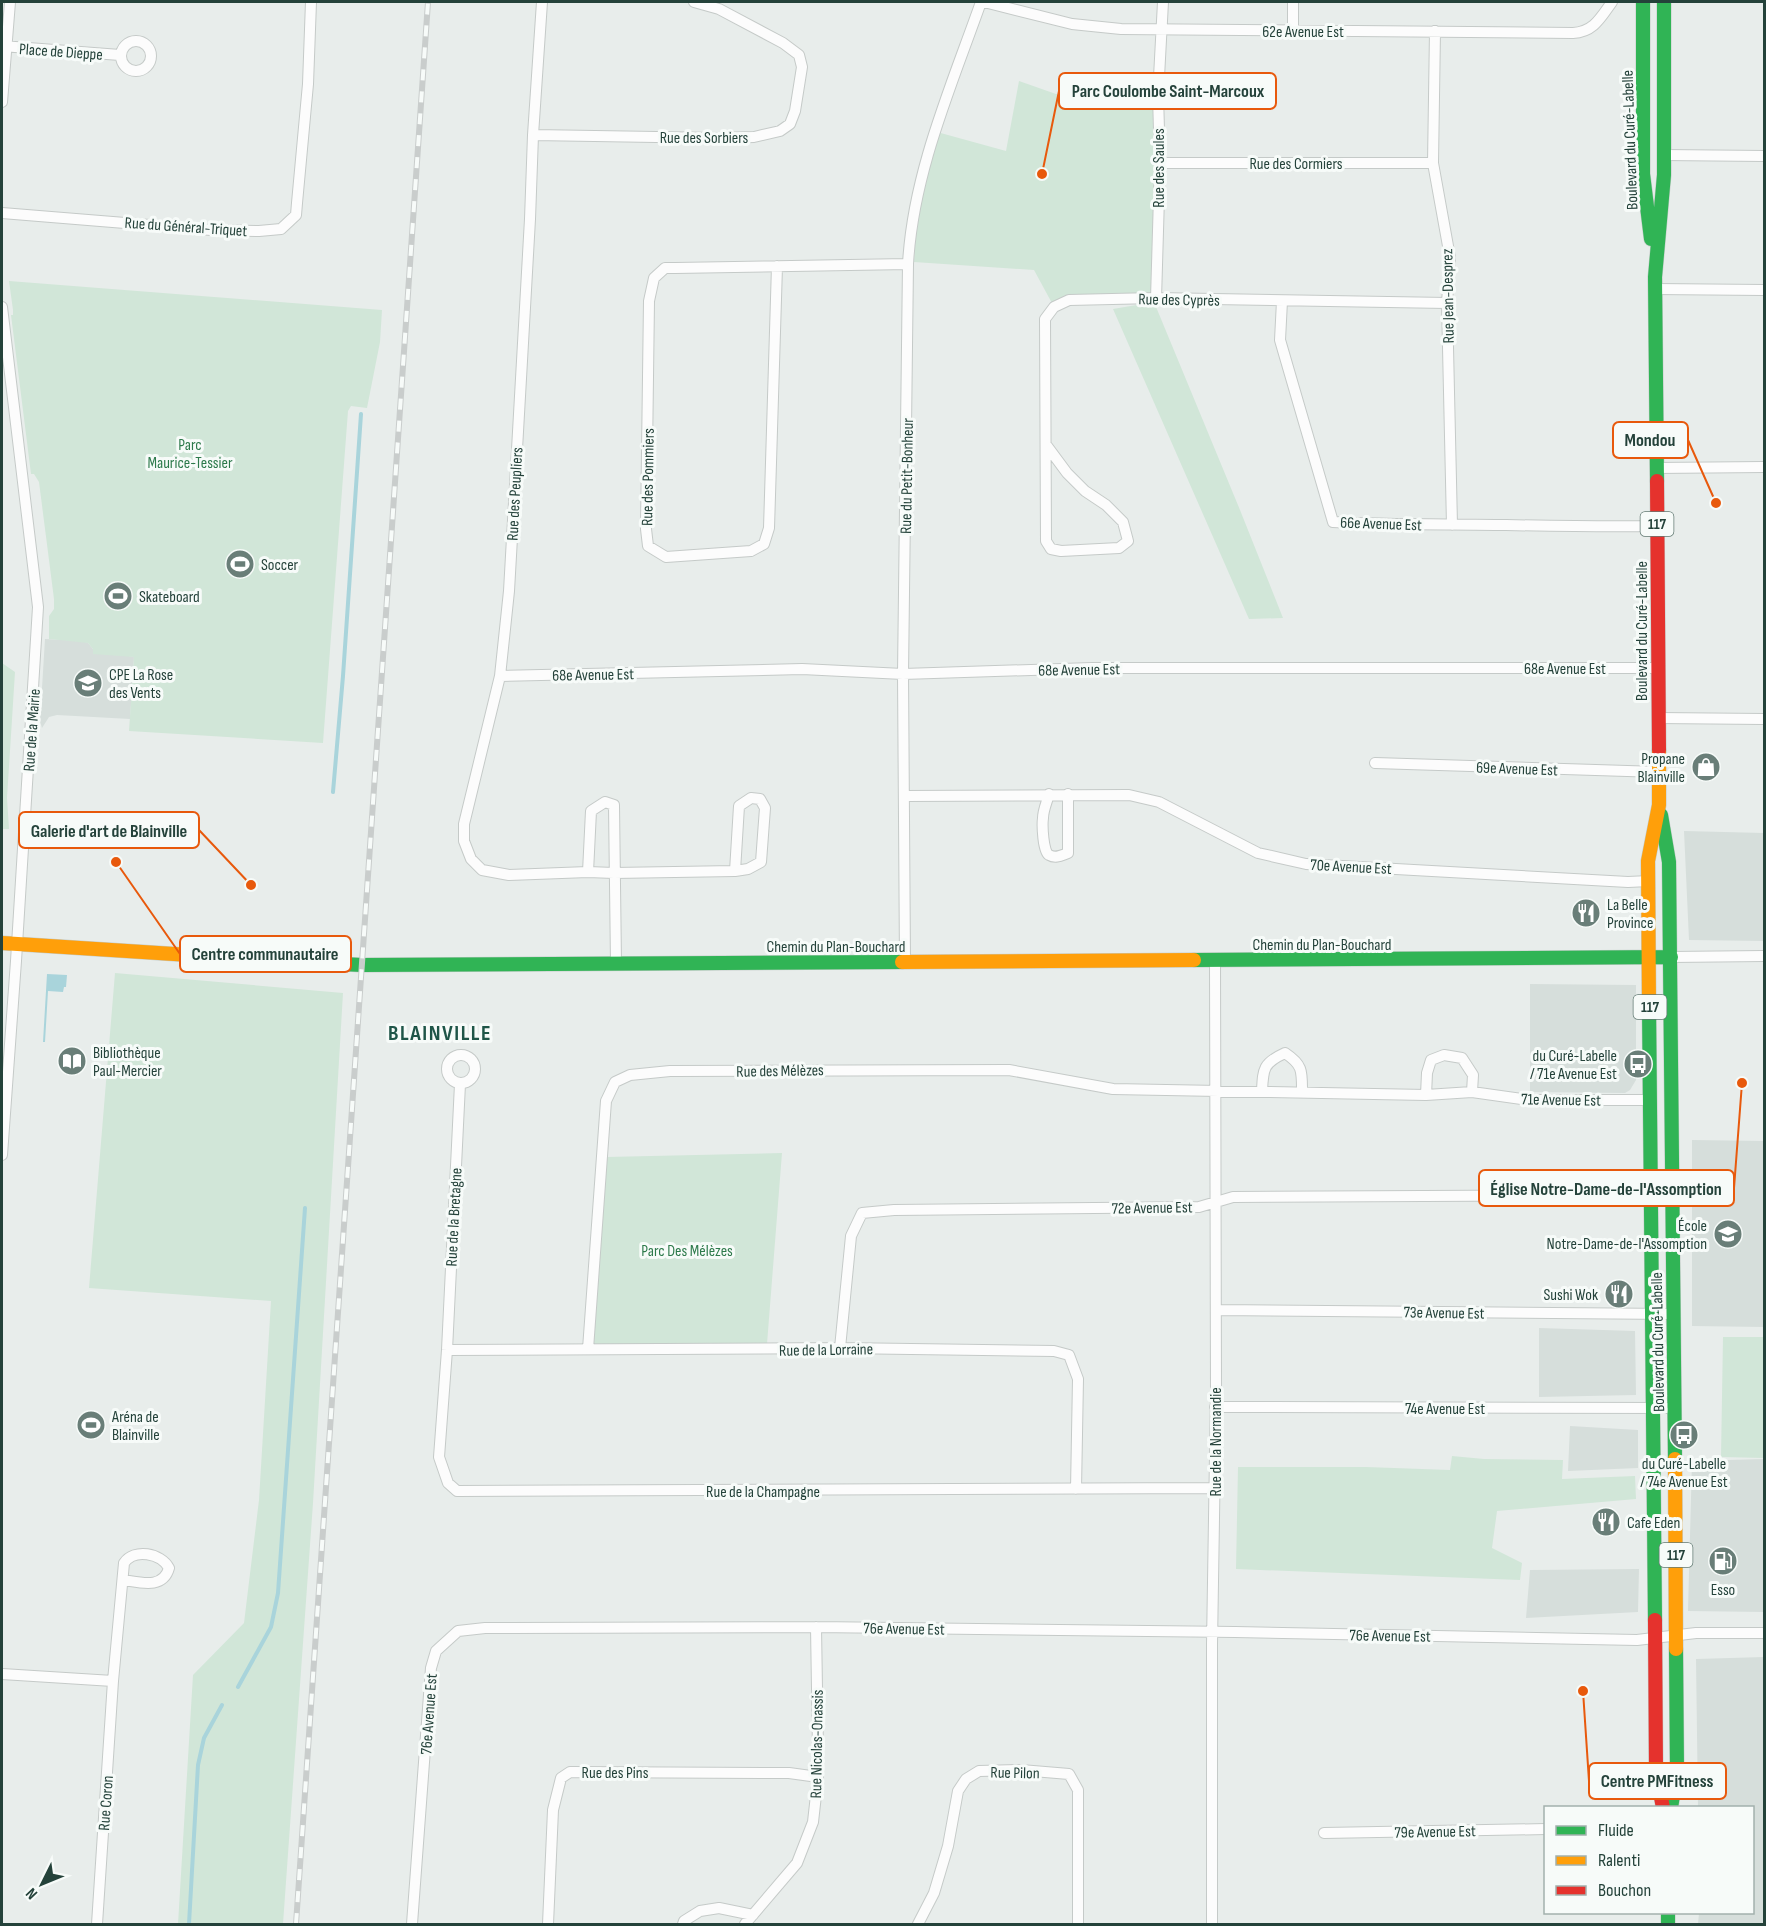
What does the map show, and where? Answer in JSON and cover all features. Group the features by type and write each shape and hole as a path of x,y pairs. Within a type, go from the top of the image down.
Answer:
{"main road":[{"name":"Boulevard du Curé-Labelle","path":"1643,2 1643,174 1655,283"},
{"name":"Boulevard du Curé-Labelle","path":"1664,2 1664,175 1655,283 1659,805 1669,862 1671,957 1677,1770 1671,1806"},
{"name":"Boulevard du Curé-Labelle","path":"1659,805 1648,861 1648,881 1656,1770 1664,1806"},
{"name":"Chemin du Plan-Bouchard","path":"2,943 328,964 905,963 1671,957"}],"street":[{"path":"2,102 4,46 10,2"},
{"name":"Rue du Général-Triquet","path":"2,213 211,230 281,229 296,215 308,84 312,2"},
{"name":"Rue des Peupliers","path":"542,2 509,591 500,676 464,824 464,841 471,859 482,870 509,875 735,871 748,869 761,862 765,808 760,799 751,798 739,806 735,871"},
{"name":"Rue des Sorbiers","path":"533,135 754,137 780,131 790,124 795,111 802,67 798,55 783,43 718,9 694,2"},
{"name":"62e Avenue Est","path":"983,2 1035,16 1081,25 1121,29 1435,32 1582,32 1596,24 1612,2"},
{"name":"Rue du Petit-Bonheur","path":"905,963 903,674 910,231 926,156 983,2"},
{"name":"Rue des Saules","path":"1156,299 1160,163 1158,96 1163,2"},
{"path":"1293,2 1293,30"},
{"name":"Rue Jean-Desprez","path":"1435,32 1433,163 1450,257 1447,303 1452,525"},
{"name":"Place de Dieppe","path":"4,46 120,55"},
{"path":"1664,155 1764,156"},
{"name":"Rue des Cormiers","path":"1160,163 1433,163"},
{"name":"Rue des Pommiers","path":"777,266 770,528 764,543 751,551 666,558 648,546 646,529 650,301 654,278 665,268 777,266 908,264"},
{"path":"1655,283 1764,290"},
{"name":"Rue des Cyprès","path":"1047,446 1067,473 1123,522 1128,541 1119,548 1061,551 1051,549 1046,541 1045,319 1054,307 1069,300 1447,303"},
{"name":"66e Avenue Est","path":"1282,301 1280,340 1333,522 1547,527 1657,526"},
{"name":"Rue de la Mairie","path":"2,307 38,608 2,1155"},
{"path":"1656,468 1764,466"},
{"name":"68e Avenue Est","path":"500,676 802,669 903,674 1092,668 1658,668"},
{"path":"1658,718 1764,719"},
{"name":"69e Avenue Est","path":"1375,763 1659,772"},
{"path":"1049,794 1043,817 1044,842 1046,853 1057,857 1068,853 1068,794"},
{"name":"70e Avenue Est","path":"905,796 1129,795 1159,802 1258,853 1306,864 1628,882 1648,881"},
{"path":"588,872 591,811 604,802 615,805 616,964"},
{"path":"1671,957 1764,956"},
{"name":"Rue de la Normandie","path":"1212,1924 1212,1632 1216,1310 1215,960"},
{"path":"1262,1091 1263,1070 1272,1059 1285,1053 1296,1060 1302,1071 1302,1092"},
{"path":"1426,1095 1427,1073 1431,1059 1443,1055 1462,1058 1473,1075 1472,1092"},
{"name":"Rue des Mélèzes","path":"588,1349 606,1101 615,1082 630,1075 670,1071 1009,1070 1113,1089 1215,1091"},
{"name":"Rue de la Bretagne","path":"447,1350 460,1083"},
{"name":"71e Avenue Est","path":"1215,1091 1426,1095 1472,1092 1529,1100 1651,1100"},
{"name":"72e Avenue Est","path":"840,1348 850,1236 862,1213 894,1210 1199,1207 1233,1197 1652,1195"},
{"name":"73e Avenue Est","path":"1216,1310 1673,1314"},
{"name":"Rue de la Lorraine","path":"447,1350 840,1348 1054,1351 1069,1355 1078,1379 1076,1489"},
{"name":"Rue de la Champagne","path":"447,1350 439,1457 448,1483 458,1491 1215,1488"},
{"name":"74e Avenue Est","path":"1215,1407 1674,1408"},
{"name":"Rue Coron","path":"97,1924 113,1682 123,1580"},
{"name":"76e Avenue Est","path":"412,1924 431,1668 436,1651 458,1631 485,1628 816,1627 1626,1640 1696,1634 1764,1634"},
{"name":"Rue Nicolas-Onassis","path":"745,1924 797,1863 813,1822 818,1777 816,1627"},
{"path":"2,1674 113,1682"},
{"name":"Rue Pilon","path":"918,1924 934,1893 948,1846 958,1791 966,1779 979,1771 1020,1770 1068,1774 1078,1790 1078,1924"},
{"name":"Rue des Pins","path":"548,1924 553,1810 561,1778 570,1772 789,1773 818,1777"},
{"name":"79e Avenue Est","path":"1324,1833 1544,1829"},
{"path":"683,1924 700,1911 719,1908 753,1915"}],"shaded area":[{"name":"CPE La Rose des Vents","path":"45,639 82,641 88,643 93,649 134,657 130,719 57,715 49,717 42,728 40,721"},
{"path":"1684,831 1764,833 1764,941 1689,940"},
{"path":"1530,984 1636,985 1636,1080 1630,1090 1625,1093 1530,1092"},
{"name":"École Notre-Dame-de-l'Assomption","path":"1692,1140 1764,1141 1764,1327 1692,1326"},
{"path":"1539,1328 1635,1331 1636,1395 1539,1397"},
{"path":"1570,1426 1638,1430 1638,1468 1568,1471"},
{"path":"1764,1459 1764,1612 1688,1611 1692,1461"},
{"path":"1639,1569 1638,1612 1526,1618 1530,1570"},
{"path":"1764,1657 1764,1924 1698,1924 1699,1914 1754,1914 1754,1806 1698,1806 1696,1659"}],"green space":[{"path":"1019,81 1056,94 1158,98 1155,298 1053,305 1034,270 914,262 918,197 937,132 1006,151"},
{"name":"Parc Maurice-Tessier","path":"9,281 382,310 380,342 367,408 351,406 348,411 323,743 129,731 134,657 93,654 93,649 88,643 49,639 49,616 54,609 54,599 39,482 34,474 31,474 11,315 13,315 13,310"},
{"path":"1154,302 1283,618 1249,619 1113,309"},
{"path":"2,663 15,672 7,798 9,829 2,829"},
{"path":"115,973 343,993 313,1503 283,1924 178,1924 193,1675 244,1623 259,1500 271,1301 89,1288"},
{"name":"Parc Des Mélèzes","path":"782,1153 767,1344 592,1345 606,1157"},
{"path":"1723,1337 1764,1337 1764,1458 1721,1457"},
{"path":"1452,1456 1484,1459 1563,1460 1562,1479 1635,1476 1636,1499 1497,1511 1492,1548 1522,1563 1520,1580 1236,1569 1238,1467 1366,1467 1450,1470"}],"water":[{"path":"47,974 67,975 63,992 48,991 45,1042 43,1042"}],"waterway":[{"path":"333,792 361,414"},
{"path":"238,1687 271,1627 278,1593 305,1208"},
{"path":"189,1924 198,1765 204,1738 222,1705"}],"railway":[{"path":"296,1924 428,2"}],"traffic: fast":[{"path":"1643,2 1643,174 1651,239"},
{"path":"1657,481 1655,277 1664,175 1664,2"},
{"path":"1661,815 1669,862 1675,1459"},
{"path":"1194,960 1671,957"},
{"path":"300,962 362,965 902,962"},
{"path":"1649,1006 1655,1620"},
{"path":"1671,1806 1677,1770 1676,1649"},
{"path":"1668,1914 1668,1924"}],"traffic: slow":[{"path":"1649,1006 1648,861 1659,805 1659,750"},
{"path":"2,943 300,962"},
{"path":"902,962 1194,960"},
{"path":"1675,1459 1676,1649"}],"traffic: jam":[{"path":"1657,481 1659,750"},
{"path":"1655,1620 1656,1770 1663,1806"}],"place":[{"name":"Parc Coulombe Saint-Marcoux","path":"1042,174"},
{"name":"Mondou","path":"1716,503"},
{"name":"Soccer","path":"240,564"},
{"name":"Skateboard","path":"118,596"},
{"name":"CPE La Rose des Vents","path":"88,683"},
{"name":"Propane Blainville","path":"1706,767"},
{"name":"Centre communautaire","path":"116,862"},
{"name":"Galerie d'art de Blainville","path":"251,885"},
{"name":"La Belle Province","path":"1586,913"},
{"name":"Bibliothèque Paul-Mercier","path":"72,1061"},
{"name":"du Curé-Labelle / 71e Avenue Est","path":"1638,1064"},
{"name":"Église Notre-Dame-de-l'Assomption","path":"1742,1083"},
{"name":"École Notre-Dame-de-l'Assomption","path":"1728,1234"},
{"name":"Sushi Wok","path":"1619,1294"},
{"name":"Aréna de Blainville","path":"91,1425"},
{"name":"du Curé-Labelle / 74e Avenue Est","path":"1684,1435"},
{"name":"Cafe Eden","path":"1606,1522"},
{"name":"Esso","path":"1723,1561"},
{"name":"Centre PMFitness","path":"1583,1691"}],"district":[{"name":"BLAINVILLE","path":"440,1032"}]}
